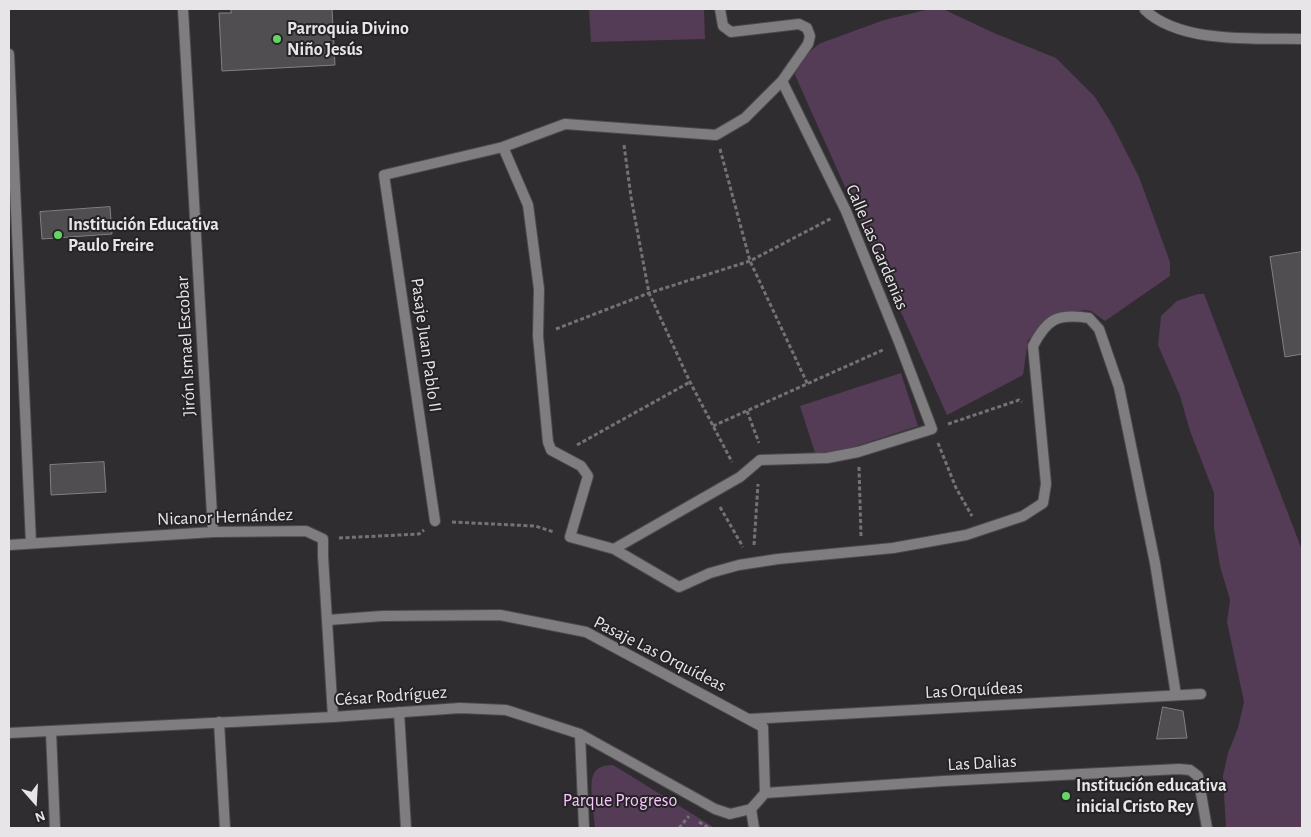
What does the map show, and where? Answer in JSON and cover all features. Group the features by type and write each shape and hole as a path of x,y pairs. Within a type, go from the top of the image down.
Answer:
{"street":[{"name":"Jirón Ismael Escobar","path":"184,9 213,532"},
{"path":"720,9 723,26 731,32 799,24 806,28 810,36 808,44 782,82 745,118 716,135 564,124 503,147 528,205 539,289 538,336 548,442 552,450 581,466 588,476 570,537 614,549 679,587 710,573 752,562 893,548 966,534 1023,516 1044,503 1046,484 1033,346 1040,332 1053,320 1072,316 1089,318 1099,330 1119,387 1155,563 1176,695"},
{"path":"1145,10 1154,18 1198,35 1302,39"},
{"path":"9,54 31,543"},
{"name":"Calle Las Gardenias","path":"782,82 846,211 932,429"},
{"name":"Pasaje Juan Pablo II","path":"435,521 384,175 503,147"},
{"path":"614,549 740,477 760,460 827,458 858,452 932,429"},
{"name":"Nicanor Hernández","path":"9,544 213,532 306,531 323,539 322,556 328,620 333,717"},
{"name":"Pasaje Las Orquídeas","path":"328,620 382,616 500,614 586,632 763,726 766,793"},
{"name":"Las Orquídeas","path":"749,719 1201,694"},
{"name":"César Rodríguez","path":"9,733 333,717 460,708 506,710 580,734 715,809 730,814 751,809"},
{"path":"399,712 406,828"},
{"path":"220,722 225,828"},
{"path":"51,731 56,828"},
{"path":"580,734 584,828"},
{"name":"Las Dalias","path":"766,793 954,780 1179,768 1190,770 1198,776 1207,828"},
{"path":"754,828 751,809 766,793"}],"path":[{"path":"621,127 631,197 649,293 690,382 740,477"},
{"path":"716,135 750,260 808,385"},
{"path":"538,336 649,293 750,260 846,211"},
{"path":"713,426 808,385 899,342"},
{"path":"561,455 690,382"},
{"path":"980,530 956,488 932,429 1020,400 1039,414"},
{"path":"858,452 862,551"},
{"path":"712,493 752,562"},
{"path":"678,828 689,816 709,828"}],"green space":[{"path":"589,9 704,9 705,39 591,42"},
{"path":"930,9 945,10 994,33 1056,58 1095,97 1113,126 1139,177 1170,262 1170,276 1105,321 1091,311 1084,310 1054,319 1028,340 1023,375 947,415 795,75 798,66 805,57 821,43 884,20"},
{"path":"1198,294 1204,294 1302,550 1302,828 1226,828 1223,776 1244,702 1227,622 1230,600 1220,566 1214,529 1214,493 1190,431 1180,396 1158,345 1161,316 1177,301"},
{"path":"901,373 918,426 817,459 800,406"},
{"name":"Parque Progreso","path":"613,765 715,828 595,828 592,793 593,775 599,768"}],"building":[{"name":"Parroquia Divino Niño Jesús","path":"231,9 332,9 335,65 222,71 219,13 231,13"},
{"path":"110,207 112,234 42,239 40,212"},
{"path":"1302,252 1302,354 1285,357 1270,257"},
{"path":"104,462 106,492 51,495 50,465"},
{"path":"1163,707 1183,711 1187,738 1157,739"}],"place":[{"name":"Parroquia Divino Niño Jesús","path":"277,39"},
{"name":"Institución Educativa Paulo Freire","path":"58,235"},
{"name":"Institución educativa inicial Cristo Rey","path":"1066,796"}]}
